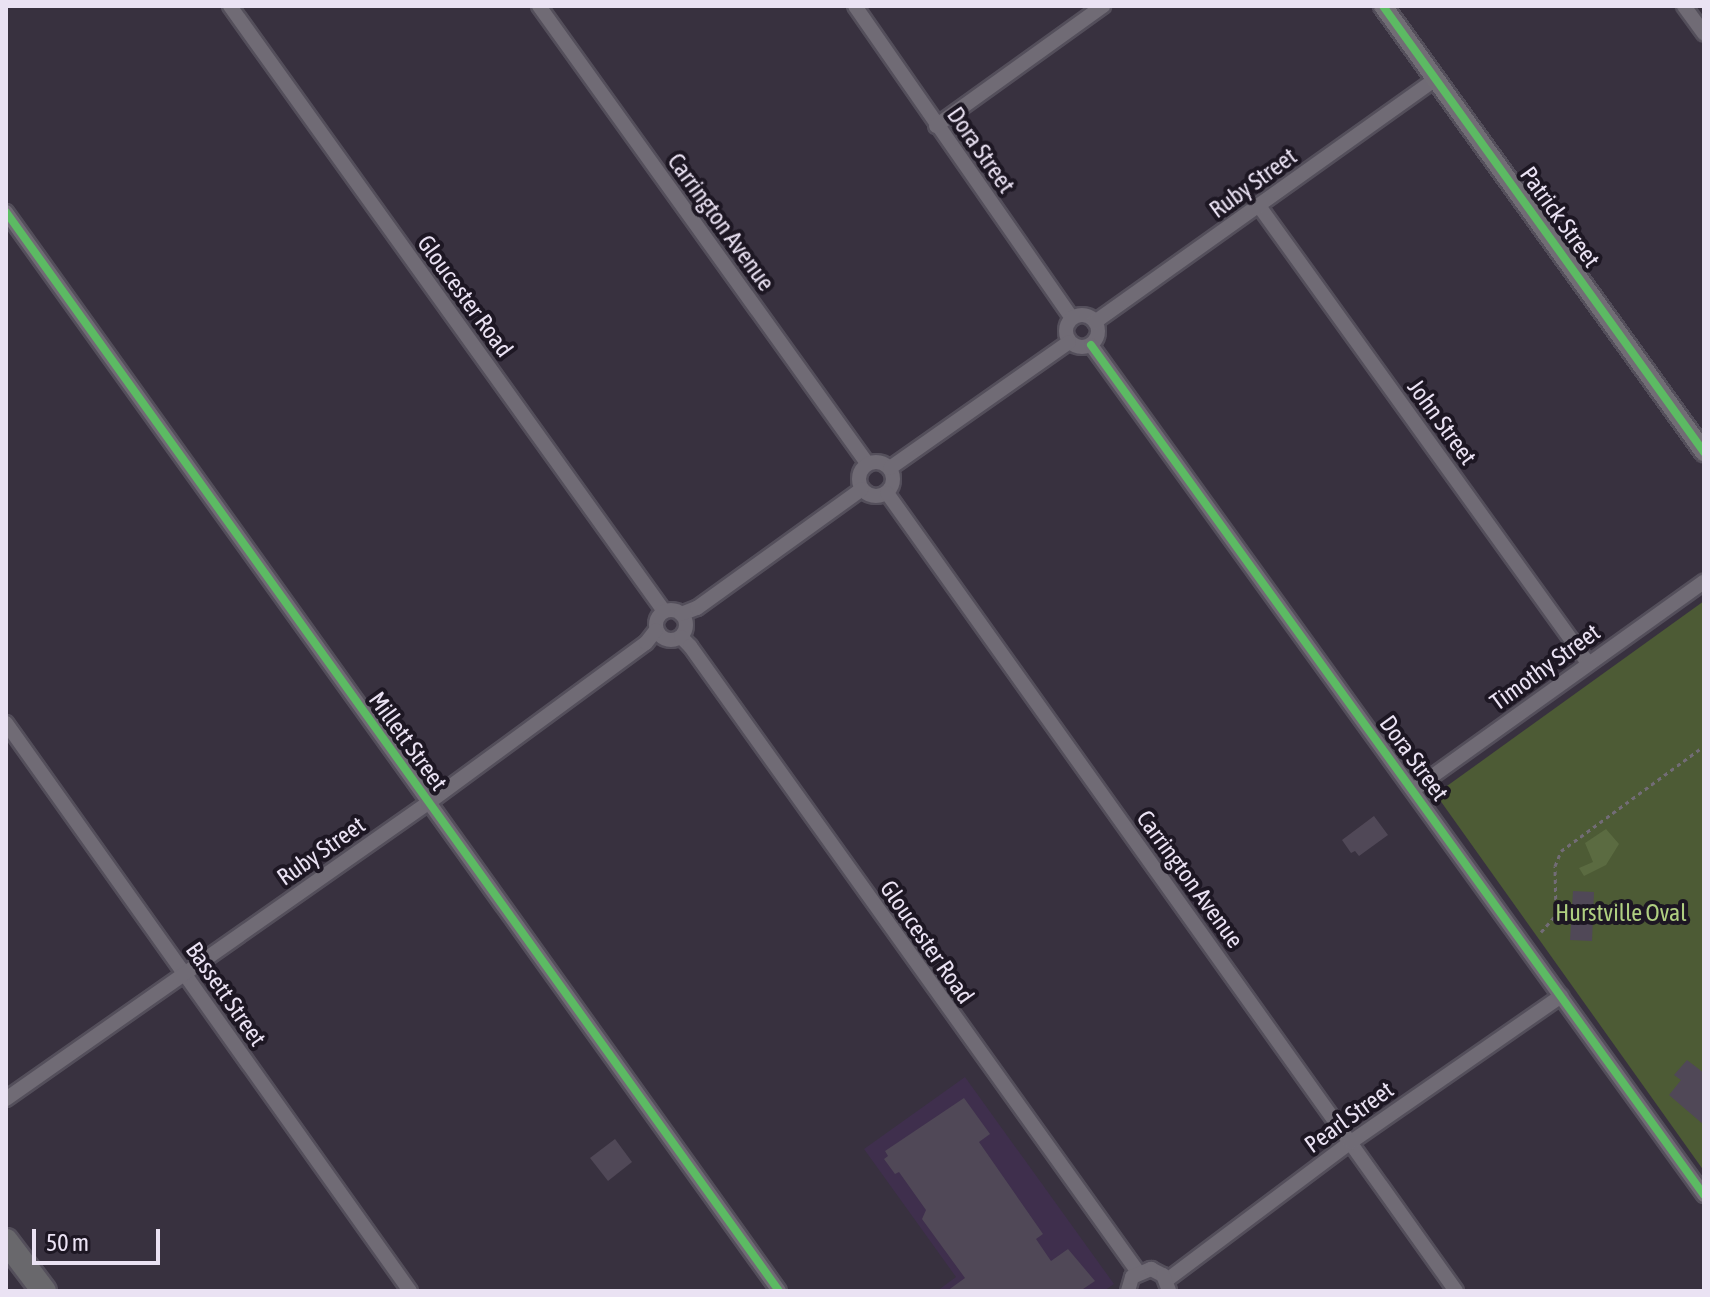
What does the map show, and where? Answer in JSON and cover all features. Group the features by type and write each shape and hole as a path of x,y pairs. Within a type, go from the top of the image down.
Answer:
{"highway":[{"path":"6,1241 44,1291"}],"street":[{"name":"Gloucester Road","path":"230,6 664,611"},
{"name":"Carrington Avenue","path":"539,6 867,463"},
{"name":"Dora Street","path":"855,6 1072,318"},
{"path":"936,126 1103,6"},
{"name":"Patrick Street","path":"1383,6 1704,452"},
{"path":"1684,6 1704,34"},
{"name":"Ruby Street","path":"1095,322 1436,79"},
{"name":"John Street","path":"1259,206 1588,663"},
{"name":"Millett Street","path":"6,212 779,1291"},
{"path":"1087,315 1095,322 1099,333 1091,345 1079,347 1069,342 1065,331 1072,318 1087,315"},
{"path":"890,468 1069,342"},
{"name":"Dora Street","path":"1091,345 1704,1195"},
{"path":"875,461 890,468 893,484 887,493 873,496 862,489 859,475 867,463 875,461"},
{"path":"681,614 686,626 681,637 667,640 656,630 657,617 664,611 681,614 697,608 862,489"},
{"name":"Carrington Avenue","path":"887,493 1456,1291"},
{"name":"Timothy Street","path":"1413,790 1704,582"},
{"name":"Ruby Street","path":"6,1099 428,803 646,643 656,630"},
{"name":"Gloucester Road","path":"681,637 1138,1272"},
{"name":"Bassett Street","path":"6,723 410,1291"},
{"name":"Pearl Street","path":"1168,1286 1351,1142 1561,996"},
{"path":"1128,1291 1138,1272 1157,1271 1168,1286"}],"path":[{"path":"1541,932 1556,915 1555,866 1561,851 1704,746"}],"shaded area":[{"path":"965,1077 1114,1284 1104,1291 937,1291 956,1277 864,1149"}],"green space":[{"name":"Hurstville Oval","path":"1704,601 1704,1171 1437,796"},
{"path":"1606,829 1619,844 1606,865 1584,876 1579,868 1593,862 1585,843"}],"building":[{"path":"1374,816 1388,835 1359,856 1355,851 1351,853 1342,840"},
{"path":"1573,891 1594,892 1592,941 1570,940"},
{"path":"1687,1060 1704,1073 1704,1125 1669,1095 1681,1080 1674,1075"},
{"path":"964,1098 990,1134 979,1142 1043,1234 1036,1239 1051,1261 1068,1249 1095,1281 1080,1291 947,1291 965,1278 922,1219 926,1210 899,1172 895,1174 884,1159 888,1156 885,1151"},
{"path":"615,1139 632,1162 608,1181 590,1158"}],"cycle path":[{"path":"1383,6 1704,452"},
{"path":"6,212 779,1291"},
{"path":"1091,345 1704,1195"}]}
